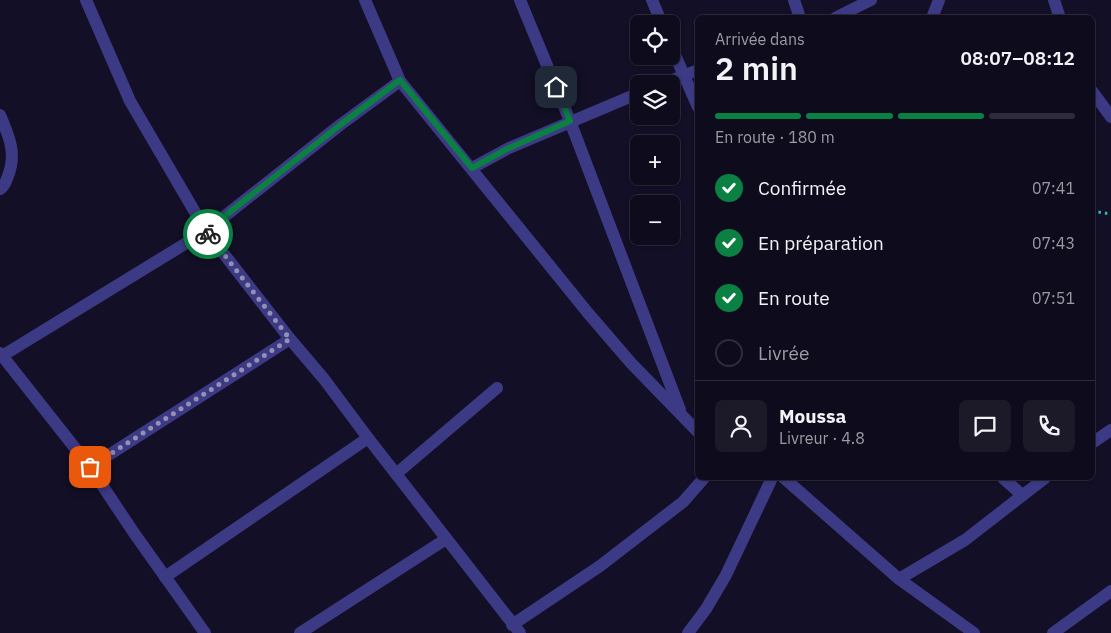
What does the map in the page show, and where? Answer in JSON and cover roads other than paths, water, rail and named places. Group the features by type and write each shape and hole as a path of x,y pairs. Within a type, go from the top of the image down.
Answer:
{"street":[{"path":"86,0 130,101 206,231 290,339 324,379 516,629 683,502 702,480"},
{"path":"365,0 400,80 631,363 695,429"},
{"path":"520,0 570,121 682,414"},
{"path":"652,0 658,15"},
{"path":"794,0 799,15"},
{"path":"841,15 871,0"},
{"path":"933,15 939,0"},
{"path":"1054,0 1059,15"},
{"path":"679,65 695,101"},
{"path":"680,76 695,71"},
{"path":"205,633 90,467 1,355 206,231 400,80"},
{"path":"1095,95 1111,117"},
{"path":"472,168 509,148 630,97"},
{"path":"0,115 10,138 12,165 4,186 0,189"},
{"path":"90,467 290,339"},
{"path":"396,474 498,388"},
{"path":"1095,441 1111,430"},
{"path":"165,577 368,438"},
{"path":"688,633 706,609 726,576 771,480"},
{"path":"786,480 899,579 974,633"},
{"path":"1005,480 1022,495"},
{"path":"899,579 965,540 1042,480"},
{"path":"300,633 446,539"},
{"path":"1053,633 1111,591"}]}
